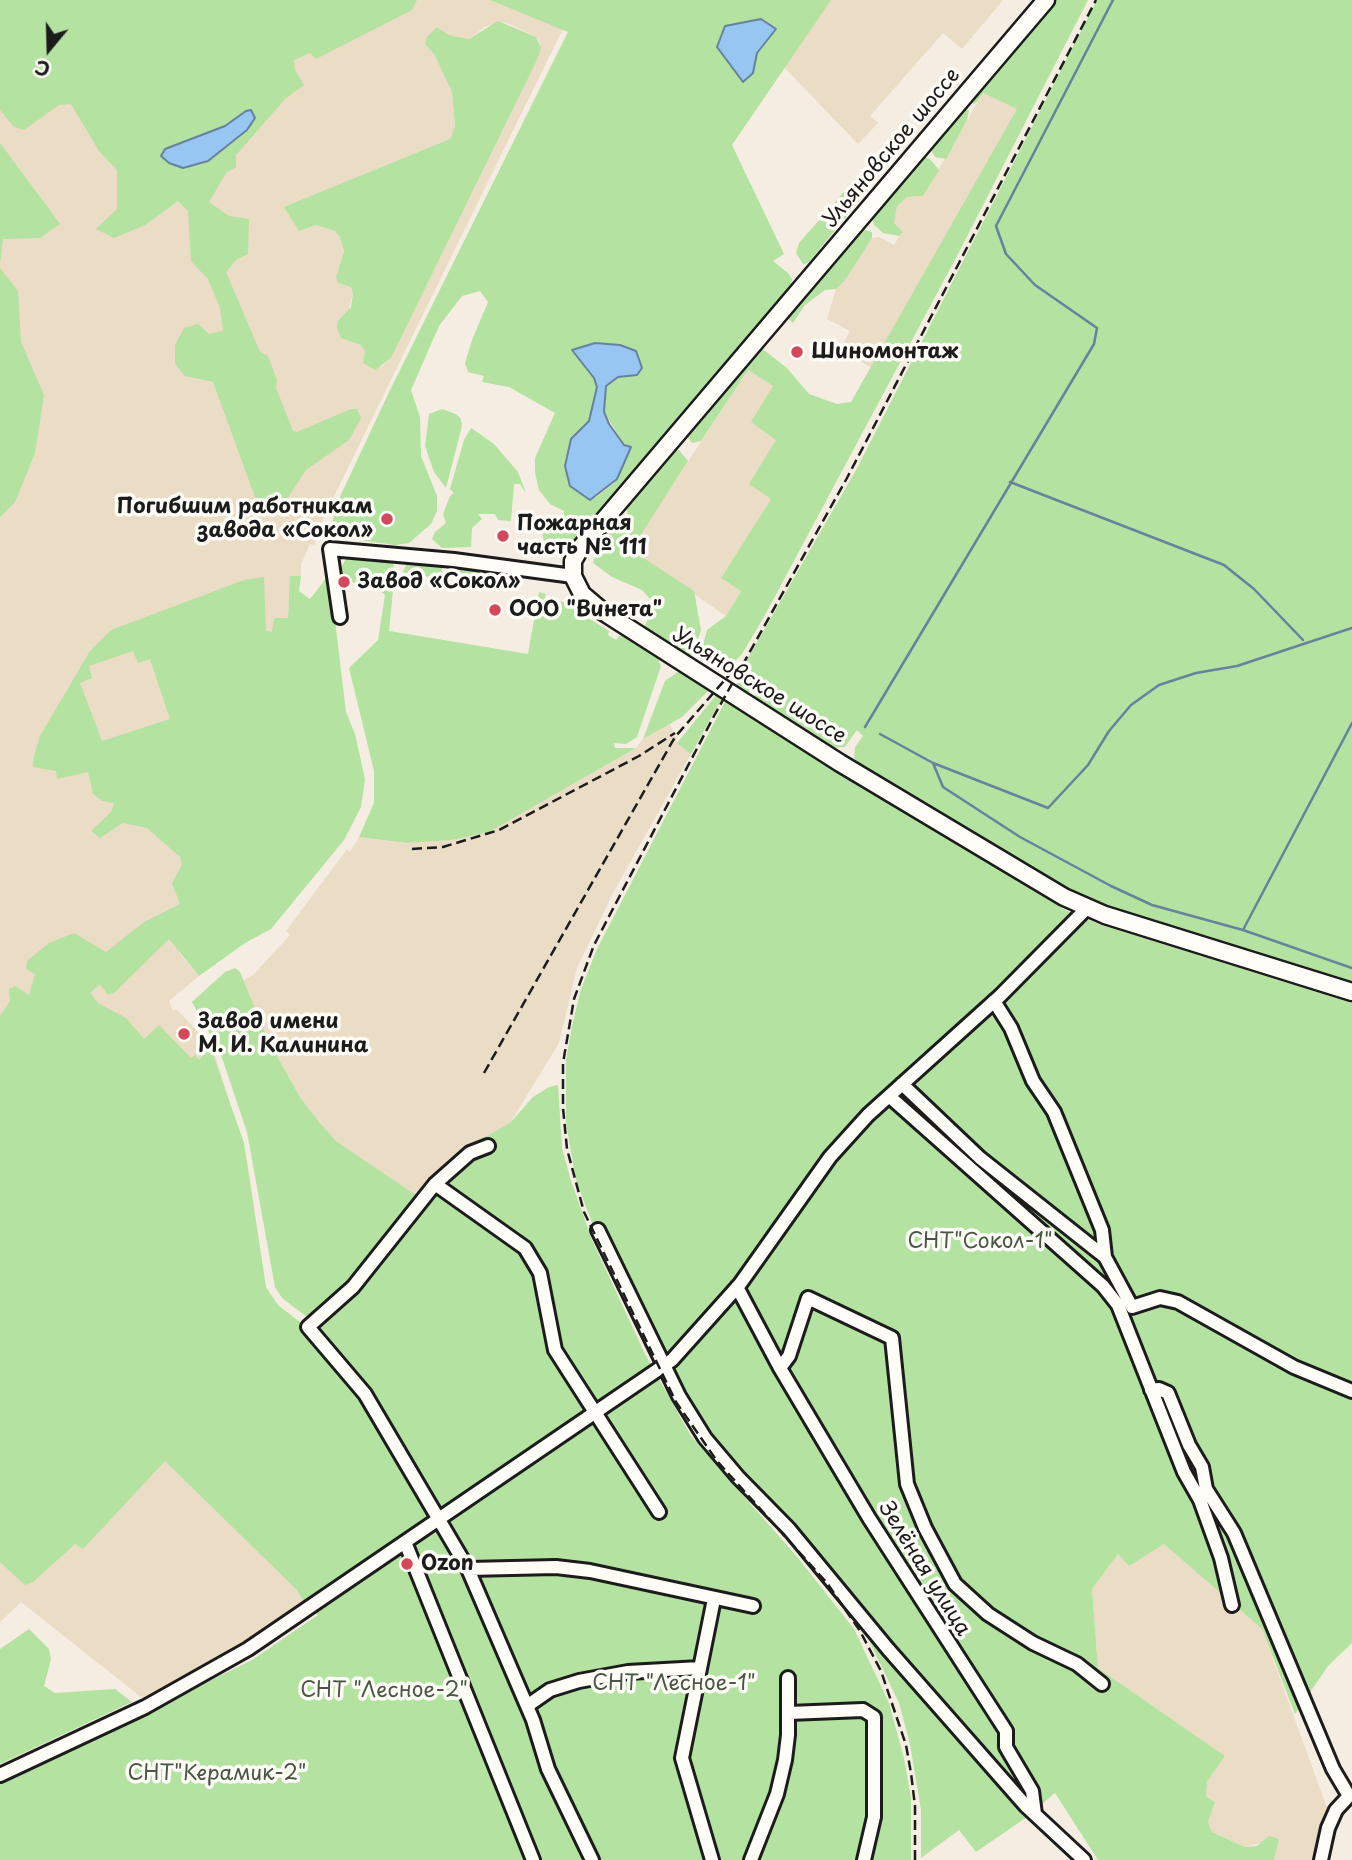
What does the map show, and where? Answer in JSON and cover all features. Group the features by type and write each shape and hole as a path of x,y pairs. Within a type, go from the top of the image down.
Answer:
{"main road":[{"name":"Ульяновское шоссе","path":"1046,0 580,547 573,561 573,576 582,594 602,611 841,763 1087,908 1352,992"}],"street":[{"path":"340,617 330,549 454,560 573,576"},
{"path":"0,1775 127,1716 259,1642 682,1352 737,1287 830,1157 889,1096 994,1002 1087,908"},
{"path":"994,1002 1011,1028 1033,1081 1054,1112 1102,1230 1105,1257 1132,1307 1160,1298 1178,1302 1294,1367 1352,1391"},
{"path":"902,1084 980,1158 1105,1257"},
{"path":"889,1096 1103,1286 1118,1306 1213,1535 1228,1582 1232,1605"},
{"path":"488,1146 470,1153 435,1184 353,1287 308,1327 365,1394 468,1569 527,1706 548,1769 592,1860"},
{"path":"435,1184 526,1248 540,1273 555,1350 659,1512"},
{"path":"598,1230 679,1396 722,1459 789,1529 888,1649 1035,1814 1084,1860"},
{"name":"Зелёная улица","path":"737,1287 780,1368 935,1625 1006,1731 1006,1747 1032,1791 1035,1814"},
{"path":"780,1368 789,1356 807,1298 892,1338 907,1484 925,1528 956,1584 988,1615 1033,1643 1077,1664 1102,1684"},
{"path":"1151,1390 1159,1388 1168,1393 1189,1445 1202,1467 1206,1489 1234,1533 1333,1769 1350,1797 1336,1810 1328,1828 1321,1860"},
{"path":"405,1542 533,1860"},
{"path":"468,1569 556,1567 590,1571 714,1600 753,1606"},
{"path":"712,1860 682,1758 714,1600"},
{"path":"527,1706 550,1690 579,1681 628,1672 700,1668"},
{"path":"751,1860 777,1794 785,1760 789,1713 788,1678"},
{"path":"789,1713 863,1710 874,1717 874,1817 864,1860"}],"shaded area":[{"path":"0,0 577,0 316,533 318,535 314,545 310,544 301,564 301,576 290,576 288,618 179,953 199,976 169,1001 173,1011 176,1009 209,1043 215,1055 247,1160 274,1342 297,1590 305,1604 222,1658 146,1701 21,1602 0,1622","holes":["505,22 536,37 540,42 537,60 391,358 381,367 361,345 341,337 338,321 348,312 353,293 351,287 336,277 344,250 340,237 336,231 316,225 299,231 285,207 450,139 455,126 452,92 434,54 425,44 437,27 449,35 469,39 486,26"]},
{"path":"827,0 1003,0 962,49 943,33 870,116 878,123 858,144 780,63"},
{"path":"983,93 1018,109 872,368 840,350 850,331 827,319 836,289 872,238 879,237 894,245 902,232 894,223 897,205 907,197 923,196"},
{"path":"748,370 773,386 776,440 771,499 721,578 741,590 726,616 630,550"},
{"path":"670,723 677,742 691,754 613,893 577,968 559,1043 510,1123 472,1144 450,1162 417,1197 336,1141 319,1122 300,1097 269,1042 243,980 253,975 290,935 286,931 347,849 350,852 359,837 407,843 452,840 489,832 636,748 643,739"},
{"path":"1164,1543 1262,1629 1330,1816 1318,1860 1274,1860 1279,1839 1245,1847 1212,1832 1208,1822 1215,1802 1206,1796 1207,1782 1225,1756 1098,1668 1092,1589 1118,1554 1129,1566"}],"green space":[{"path":"0,0 417,0 412,10 316,59 310,53 294,60 295,70 304,85 285,99 236,155 236,167 226,173 209,202 229,216 249,219 248,254 236,260 226,272 260,352 268,356 277,380 276,388 293,431 297,432 351,409 357,409 361,418 349,440 306,470 287,499 273,512 266,510 255,497 213,382 185,376 175,364 175,345 184,328 198,324 209,334 223,331 220,308 208,279 191,261 188,211 178,201 145,225 114,238 96,229 117,209 117,170 99,151 71,104 59,105 24,130 14,127 0,110","holes":["246,111 239,138 202,164 188,167 165,149 225,126"]},
{"path":"490,0 831,0 732,145 784,254 773,261 792,279 790,289 561,558 544,545 542,527 546,519 564,515 564,511 550,504 539,490 535,473 535,458 555,413 509,387 482,382 484,376 468,372 465,363 488,302 480,291 462,296 439,326 411,390 420,417 421,456 437,496 437,511 431,524 409,543 395,545 337,537 330,531 338,501 391,388 568,32","holes":["761,19 776,30 756,53","573,350 642,368 637,375 618,377 606,386 604,412 624,445 626,457 614,483 595,498 566,461 582,427 589,421 597,387 594,378"]},
{"path":"1056,0 1088,0 958,254 742,654 727,665 708,658 702,649 707,630 726,616 741,591 721,578 771,499 749,484 776,440 751,422 773,386 748,370 701,441 692,443 686,435 760,347 787,368 809,394 837,404 851,402 1017,109 983,93 977,102 973,104 970,100"},
{"path":"1097,0 1352,0 1352,987 1102,909 1042,878 932,808 871,775 854,759 855,747 863,736 857,730 845,747 831,748 755,699 755,688 750,684 748,696 735,688 748,658 856,470"},
{"path":"498,21 536,37 541,48 537,60 391,358 375,370 363,363 365,351 361,345 341,338 337,328 338,321 351,307 353,293 351,287 338,283 336,277 344,251 340,237 335,231 316,225 299,231 284,207 450,139 455,126 452,92 434,54 425,44 427,37 437,27 449,35 469,39"},
{"path":"964,106 969,111 967,120 946,159 935,157 930,148"},
{"path":"0,143 60,224 40,238 3,239 0,264"},
{"path":"923,156 930,159 939,170 923,196 907,197 897,206 894,223 903,232 899,236 883,233 874,225 872,217"},
{"path":"856,178 869,182 869,189 808,263 803,264 796,253 799,243"},
{"path":"865,230 872,232 872,238 845,280 836,289 825,290 805,305 793,323 786,317 858,233"},
{"path":"0,268 18,291 21,342 44,395 35,453 15,502 0,517"},
{"path":"442,409 456,414 461,419 462,426 446,488 434,472 425,446 429,414"},
{"path":"471,428 494,444 518,472 526,493 520,484 514,484 511,521 498,520 495,514 478,514 482,519 472,528 471,547 442,548 432,539 435,532 446,523 443,514 450,496 454,493 450,489 464,440"},
{"path":"679,450 688,461 631,550 694,591 701,630 693,655 688,656 644,627 652,612 651,600 642,590 612,577 593,563 600,539 611,527 621,526 628,519 627,507 670,452"},
{"path":"349,554 392,561 395,570 389,631 528,654 539,592 546,594 544,601 556,611 561,601 609,631 608,635 616,640 619,636 624,636 654,651 661,666 637,737 626,744 614,743 615,748 636,748 489,832 452,840 407,843 359,837 374,803 374,771 349,668 378,640 385,595 378,589 344,580 339,571"},
{"path":"409,559 442,564 442,577 407,576 403,572"},
{"path":"463,567 481,571 483,579 458,579 455,571"},
{"path":"290,576 301,576 299,591 310,599 327,577 330,579 346,712 355,734 365,779 361,807 344,840 271,929 245,943 199,976 169,939 115,992 108,995 100,984 90,993 98,1003 126,1018 144,1039 159,1025 191,1058 195,1055 199,1060 209,1050 206,1046 209,1043 244,1143 266,1287 278,1305 305,1326 312,1321 282,1298 275,1287 247,1132 220,1052 192,1002 225,972 235,968 240,972 269,1042 300,1097 319,1122 336,1141 417,1196 472,1144 510,1123 533,1097 558,1085 562,1148 571,1181 592,1240 645,1354 691,1436 798,1558 854,1629 889,1703 904,1758 911,1798 911,1860 0,1860 0,1784 252,1660 318,1615 305,1604 297,1590 165,1461 83,1549 75,1544 33,1582 25,1585 0,1562 0,1016 10,1001 9,989 15,986 29,995 35,974 26,969 27,961 49,943 74,933 106,952 144,922 180,904 172,883 182,865 180,857 147,828 123,823 100,838 91,831 111,812 114,803 102,801 93,794 88,772 57,779 56,771 33,767 40,736 90,651 111,630 244,580 264,577 266,631 272,632 274,618 288,618","holes":["133,651 138,663 150,659 170,719 102,741 80,683 92,678 89,666"]},
{"path":"679,671 713,686 682,717 643,739 665,681"},
{"path":"717,694 722,698 691,754 677,743"},
{"name":"СНТ\"Сокол-1\"","path":"727,698 1065,910 1098,924 1352,1003 1352,1643 1328,1666 1295,1714 1262,1629 1164,1544 1129,1566 1118,1554 1092,1589 1098,1668 1225,1756 1207,1782 1206,1796 1215,1802 1208,1822 1212,1832 1245,1847 1257,1846 1269,1836 1279,1839 1274,1860 1098,1860 1055,1793 1027,1817 976,1852 959,1830 921,1858 921,1810 910,1744 899,1703 864,1630 837,1590 720,1461 598,1239 576,1180 566,1123 566,1060 572,1026 581,989 597,949"},
{"path":"29,1629 49,1649 51,1659 44,1686 55,1693 115,1689 132,1702 0,1764 0,1649"}],"water":[{"path":"761,19 776,29 757,53 753,73 743,82 717,47 725,26"},
{"path":"251,110 255,118 247,130 208,161 183,168 169,163 161,156 165,149 225,126"},
{"path":"595,343 620,345 636,351 642,368 637,375 618,377 606,386 604,412 624,445 631,447 617,479 590,500 570,486 565,466 571,439 589,421 597,387 594,378 572,350"}],"waterway":[{"path":"865,727 1094,344 1097,328 1035,285 1006,254 996,226 1113,0"},
{"path":"1010,482 1224,565 1254,589 1303,640"},
{"path":"880,734 933,763 1048,808 1088,765 1109,731 1131,705 1159,685 1196,673 1237,666 1352,628"},
{"path":"1243,930 1352,723"},
{"path":"933,763 943,787 1020,837 1111,886 1152,905 1243,930 1352,968"}],"railway":[{"path":"915,1860 915,1806 906,1745 881,1671 860,1631 827,1583 717,1461 676,1402 584,1212 567,1149 563,1063 574,999 594,945 714,716 847,478 1096,0"},
{"path":"484,1073 675,737 730,674"},
{"path":"412,849 443,847 499,830 639,756 675,733"}],"place":[{"name":"Шиномонтаж","path":"797,352"},
{"name":"Погибшим работникам завода «Сокол»","path":"387,519"},
{"name":"Пожарная часть № 111","path":"503,536"},
{"name":"Завод «Сокол»","path":"344,582"},
{"name":"ООО \"Винета\"","path":"495,610"},
{"name":"Завод имени М. И. Калинина","path":"184,1034"},
{"name":"Ozon","path":"407,1564"}],"park label":[{"name":"СНТ \"Лесное-1\"","path":"674,1684"},
{"name":"СНТ \"Лесное-2\"","path":"384,1691"},
{"name":"СНТ\"Керамик-2\"","path":"217,1774"}]}
